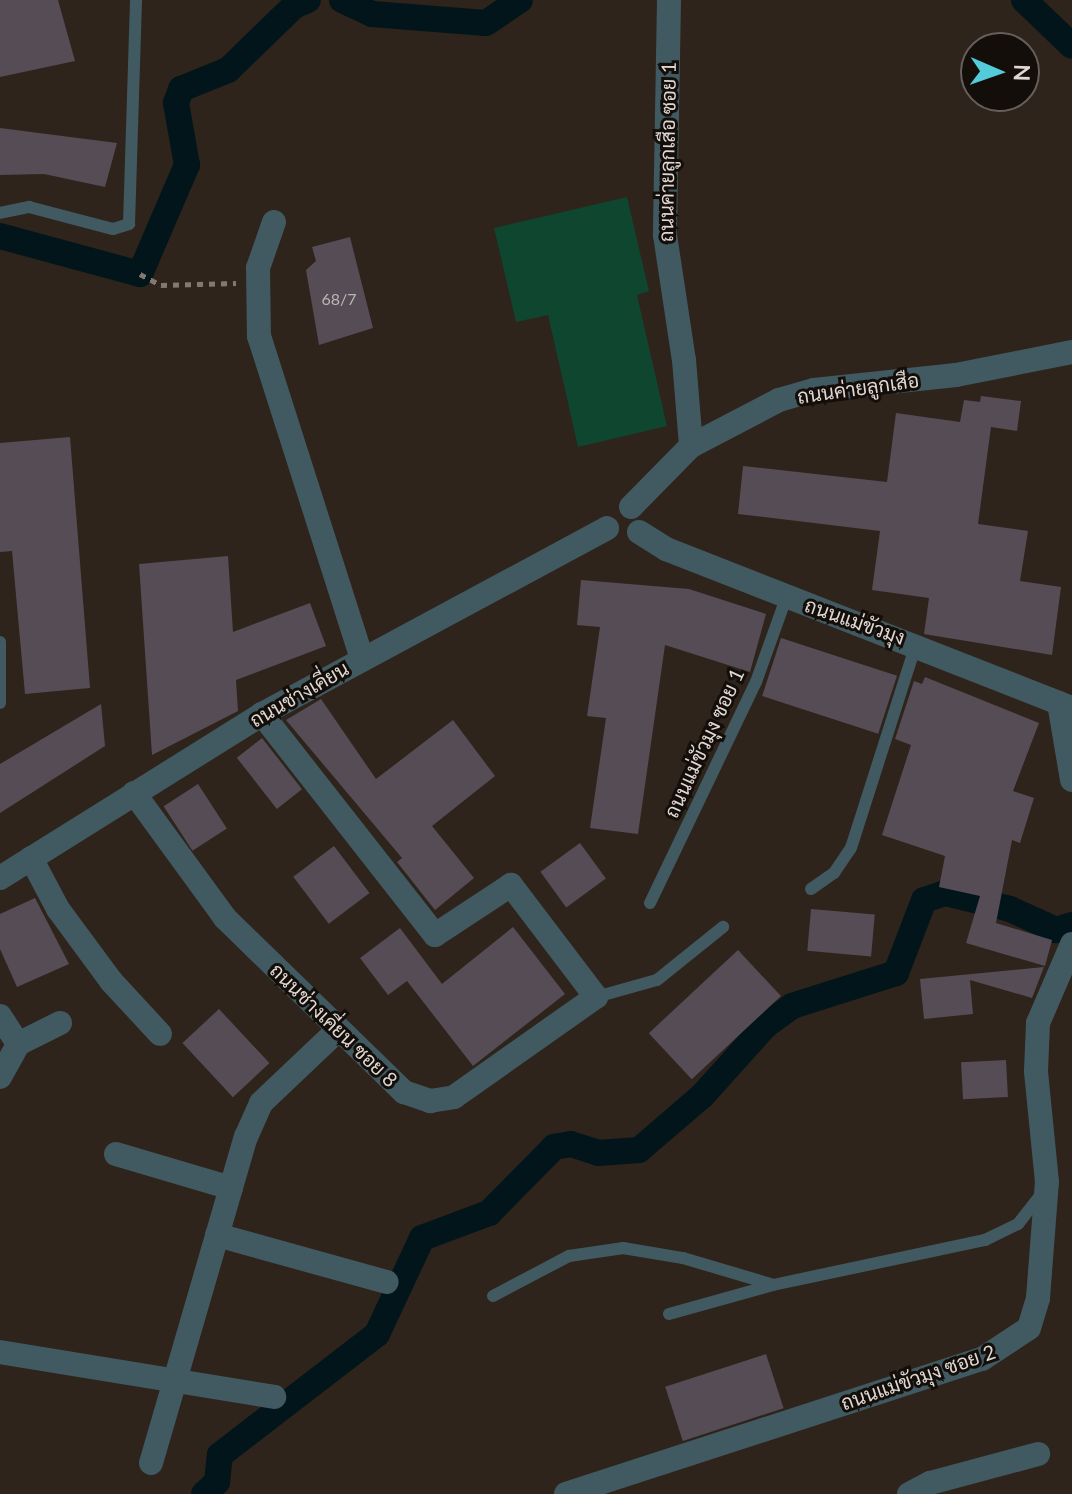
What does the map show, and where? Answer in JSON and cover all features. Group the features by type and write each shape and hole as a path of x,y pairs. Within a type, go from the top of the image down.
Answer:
{"street":[{"name":"ถนนค่ายลูกเสือ ซอย 1","path":"669,0 665,235 684,360 691,446"},
{"path":"274,222 258,282 259,336 362,658"},
{"name":"ถนนค่ายลูกเสือ","path":"631,507 691,446 744,414 814,390 956,375 1072,352"},
{"path":"631,507 640,516 639,532 620,540 607,528 613,509 631,507"},
{"name":"ถนนช่างเคี่ยน","path":"0,878 262,714 607,528"},
{"name":"ถนนแม่ขัวมุง","path":"639,532 666,549 786,598 917,643 1066,705"},
{"path":"1066,705 1072,780"},
{"path":"262,714 435,935 511,885 596,997"},
{"name":"ถนนช่างเคี่ยน ซอย 8","path":"134,793 225,918 337,1031 404,1092 430,1101 454,1097 596,997"},
{"path":"31,858 58,909 111,981 160,1034"},
{"name":"ถนนแม่ขัวมุง ซอย 2","path":"566,1494 982,1359 1008,1345 1029,1328 1038,1298 1047,1182 1036,1071 1038,1023 1072,944"},
{"path":"0,1016 18,1044"},
{"path":"0,1077 18,1044 60,1023"},
{"path":"151,1463 231,1188 261,1103 337,1031"},
{"path":"116,1154 231,1188"},
{"path":"217,1235 387,1282"},
{"path":"0,1352 274,1397"},
{"path":"909,1494 930,1483 1038,1454"}],"lane":[{"path":"0,213 29,207 113,229 129,224 136,0"},
{"name":"ถนนแม่ขัวมุง ซอย 1","path":"650,903 756,682 786,598"},
{"path":"0,642 4,699 0,703"},
{"path":"811,889 834,873 851,848 917,643"},
{"path":"596,997 657,980 723,927"},
{"path":"669,1314 773,1285 985,1240 1018,1224 1034,1209 1047,1182"},
{"path":"493,1296 569,1256 623,1248 683,1258 773,1285"}],"path":[{"path":"140,274 161,285 258,282"}],"green space":[{"path":"627,197 649,291 637,295 667,426 578,447 548,315 516,322 494,228"}],"building":[{"path":"0,0 58,0 75,61 0,77"},
{"path":"0,128 117,143 105,187 44,174 0,175"},
{"path":"350,237 373,328 319,345 306,270 316,261 312,247"},
{"path":"981,396 1021,401 1017,431 991,427 978,524 1028,531 1020,581 1061,587 1052,655 924,634 929,598 872,590 880,531 738,514 743,466 887,482 896,413 960,422 964,400 980,402"},
{"path":"70,437 90,688 25,694 12,551 0,552 0,443"},
{"path":"228,556 233,632 310,603 326,646 236,680 238,711 152,755 139,564"},
{"path":"581,580 689,589 766,614 750,672 665,645 638,834 590,828 606,718 587,716 600,627 577,625"},
{"path":"781,638 897,676 878,734 762,696"},
{"path":"925,677 1039,723 1013,791 1034,798 1020,843 1012,840 996,923 1052,940 1045,966 966,943 980,896 939,887 945,856 882,835 911,745 895,739 914,681 922,684"},
{"path":"321,699 376,779 453,720 495,776 432,826 474,878 435,910 397,862 402,858 286,720"},
{"path":"101,704 105,746 0,813 0,764"},
{"path":"262,738 302,789 277,809 237,758"},
{"path":"198,784 227,828 192,851 164,806"},
{"path":"580,843 606,879 566,907 540,872"},
{"path":"334,846 370,893 329,924 293,877"},
{"path":"35,898 69,964 17,987 0,949 0,914"},
{"path":"811,909 875,915 871,956 807,951"},
{"path":"513,927 565,994 473,1066 407,981 388,995 360,958 400,928 442,984"},
{"path":"738,950 781,996 692,1079 649,1033"},
{"path":"1044,967 1032,998 970,980 973,1014 924,1019 920,979"},
{"path":"219,1009 269,1063 233,1097 182,1043"},
{"path":"1006,1060 1008,1097 963,1099 961,1062"},
{"path":"766,1354 784,1408 683,1441 665,1387"}],"waterway":[{"path":"0,236 140,274 187,165 176,103 181,89 228,70 294,6 308,0"},
{"path":"342,0 372,14 486,23 520,0"},
{"path":"1024,0 1072,46"},
{"path":"204,1494 217,1482 220,1455 377,1334 422,1238 489,1213 554,1147 571,1144 598,1153 639,1150 702,1096 766,1025 792,1006 896,973 924,900 945,893 1010,909 1056,930 1072,925"}]}
